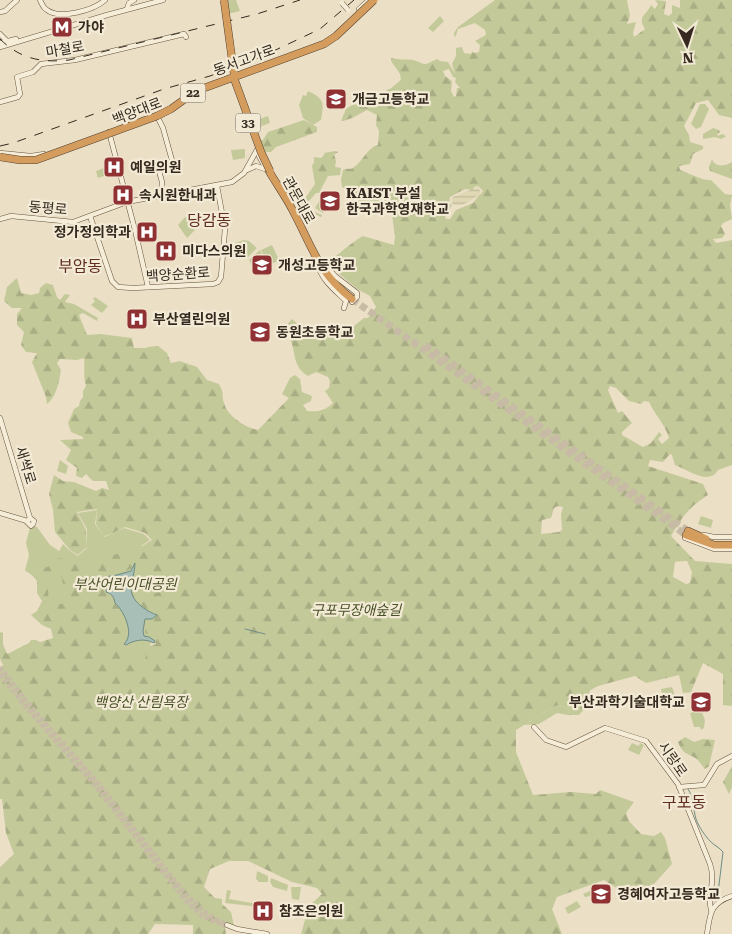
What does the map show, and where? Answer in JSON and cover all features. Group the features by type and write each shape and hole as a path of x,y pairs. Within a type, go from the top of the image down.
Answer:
{"highway":[{"path":"223,1 234,75"},
{"name":"동서고가로","path":"0,156 32,159 159,114 197,90 310,49 332,37 372,1"},
{"name":"동서고가로","path":"0,156 20,160 36,160 161,114 196,91 270,63"},
{"name":"33","path":"234,75 269,171"},
{"path":"0,156 11,160 27,162 41,160 79,144"},
{"name":"관문대로","path":"269,171 297,216 315,255"},
{"name":"33","path":"315,255 327,272 352,298"},
{"path":"687,533 714,541 732,543"}],"main road":[{"path":"0,12 5,11 17,0"},
{"path":"40,0 48,11 63,15 100,4 105,0"},
{"path":"128,8 129,3 134,0"},
{"path":"128,8 153,0"},
{"path":"0,45 3,40 163,0"},
{"path":"340,1 353,15"},
{"name":"백양대로","path":"0,156 31,156 50,152 152,119 197,92 225,79 321,42 334,34 353,15 372,1"},
{"name":"백양대로","path":"234,75 326,44 340,34 372,1"},
{"name":"마철로","path":"0,102 18,97 20,94 17,77 34,72 40,64 75,60 184,34 186,37"},
{"path":"0,45 7,39"},
{"path":"234,75 258,148 289,197 297,216"},
{"name":"백양대로","path":"62,149 109,134 160,112 193,90 225,79"},
{"path":"160,115 158,118 164,131 173,164 163,167 159,171 162,182 161,196"},
{"path":"152,119 158,122 164,131"},
{"path":"109,134 148,288"},
{"path":"244,173 250,168 258,148"},
{"path":"258,148 258,156 269,171"},
{"name":"동평로","path":"210,186 232,182 244,173 258,148"},
{"path":"250,168 258,166 269,171"},
{"name":"동평로","path":"0,219 11,216 67,222 90,216 127,202 236,179"},
{"name":"백양순환로","path":"90,216 114,283 122,288 213,284 221,279 225,229 217,186"},
{"path":"315,255 320,272 346,301 344,308"},
{"path":"318,264 332,284 352,298"},
{"name":"새싹로","path":"0,418 28,520 8,515"},
{"path":"0,513 8,515"},
{"path":"0,517 8,515"},
{"path":"732,537 714,537 690,529 686,530 684,535 685,538 714,549 732,549"},
{"name":"시랑로","path":"534,727 546,740 566,747 605,728 644,739 682,793 713,874 711,910"},
{"path":"679,787 704,785 717,764 732,756"},
{"path":"682,793 684,788 687,787"},
{"path":"707,934 711,910 722,900 732,896"},
{"path":"228,927 257,933"},
{"path":"237,929 265,934"}],"shaded area":[{"path":"478,187 481,193 470,201 462,205 453,205 451,199 453,197"}],"green space":[{"path":"228,0 236,0 240,11 228,14"},
{"name":"구포무장애숲길","path":"495,0 627,0 630,16 627,24 636,22 633,33 634,37 645,29 642,21 643,16 651,5 655,9 658,4 655,0 666,1 664,14 669,16 672,13 672,5 680,8 680,0 732,0 732,118 719,115 708,100 696,103 684,126 689,135 690,142 703,146 703,149 693,154 690,164 679,166 680,170 711,180 725,194 732,195 730,205 732,219 721,226 725,234 722,238 713,239 716,243 732,240 732,465 718,470 714,475 704,477 675,465 670,454 663,462 650,460 648,466 703,484 708,495 686,513 671,536 695,561 732,564 732,706 723,705 723,674 703,663 691,692 683,693 679,675 646,683 635,676 598,686 589,691 592,696 589,704 579,715 567,715 570,710 560,705 555,706 516,730 516,752 533,795 571,792 596,794 600,790 634,802 626,813 629,821 641,834 654,836 661,832 665,838 672,864 654,884 626,894 604,880 557,897 552,909 562,934 301,934 309,906 322,894 317,888 292,882 248,861 229,861 210,869 204,887 215,898 222,899 222,904 231,912 234,926 228,925 225,928 226,934 193,934 193,925 155,924 148,934 0,934 0,867 14,854 6,833 2,799 0,799 0,670 3,665 0,659 0,632 3,633 3,644 7,654 29,643 31,640 40,642 53,638 51,629 42,625 31,615 37,611 42,601 37,593 37,580 26,569 28,563 44,568 55,564 59,565 60,562 49,559 60,558 87,562 117,554 132,553 134,561 131,569 109,574 103,580 92,575 89,582 98,583 100,586 103,585 104,591 111,593 129,629 129,635 124,644 123,660 116,668 122,671 129,665 144,663 146,656 144,647 156,644 153,638 146,636 145,630 149,619 157,615 144,608 137,601 131,588 141,548 152,540 145,533 125,527 104,536 96,524 97,509 77,512 86,530 87,547 78,555 70,550 55,532 49,494 54,475 63,481 74,482 96,491 102,488 109,490 106,481 93,481 86,474 82,478 76,476 77,468 66,460 71,450 60,440 83,439 83,437 71,432 68,423 74,409 79,406 86,386 84,358 77,360 60,359 57,363 61,370 57,388 47,404 32,362 37,353 26,352 21,345 24,332 17,325 17,314 22,308 12,308 4,301 7,287 17,278 21,293 31,295 39,293 40,288 46,283 53,285 60,300 65,294 70,295 65,302 74,304 98,318 97,321 83,313 79,315 87,335 100,334 132,338 134,348 158,346 167,353 171,363 180,361 197,367 207,380 219,384 226,408 233,417 253,429 258,430 289,398 282,394 290,378 295,375 300,379 302,392 312,396 311,401 303,405 307,411 318,411 327,408 333,403 325,391 329,388 330,381 328,377 316,372 308,376 299,368 289,337 300,326 345,333 364,318 368,318 376,307 370,296 357,289 329,265 339,254 363,236 394,245 395,236 391,208 374,205 348,209 349,191 342,187 343,170 353,168 371,149 378,145 377,115 367,110 352,118 341,121 346,109 354,104 365,106 374,103 388,89 401,80 400,74 391,58 413,60 424,64 437,59 448,62 455,74 452,64 456,56 456,48 462,47 464,53 479,52 480,45 475,41 486,35 485,30 475,23 458,29 455,38 454,33 458,27","holes":["449,69 453,77 456,78 455,82 460,88 457,88 456,96 454,97 451,91 452,81 445,76 443,71","478,186 483,191 473,203 456,210 450,219 446,219 445,216 452,205 449,203 450,197 465,189 473,190 474,187","610,386 616,388 629,401 641,404 644,401 649,402 669,438 662,444 658,439 662,435 659,432 651,443 643,447 622,435 622,432 632,423 622,411 618,413 608,390","558,506 563,507 561,514 562,530 541,534 542,520 551,518 554,508","687,561 692,572 690,583 686,584 673,577 675,562","55,574 62,578 66,603 49,606 48,590 44,583"]},
{"path":"440,16 444,21 433,32 428,28"},
{"path":"308,91 318,97 323,105 321,120 313,125 303,118 299,105 303,95 306,96"},
{"path":"700,104 705,104 709,109 701,127 696,129 691,124"},
{"path":"268,116 270,123 256,128 254,121"},
{"path":"304,120 317,127 317,132 276,147 271,152 264,152 260,140 263,140 268,132"},
{"path":"713,128 719,130 718,136 722,134 726,136 721,139 715,137 703,139 703,134"},
{"path":"245,149 245,158 233,160 231,150"},
{"path":"339,152 334,154 335,167 341,168 340,175 328,176 319,193 316,193 309,201 307,207 322,215 321,217 315,214 302,215 294,199 298,195 298,189 300,189 301,197 306,197 315,184 312,166 314,157 321,158 324,153"},
{"path":"712,159 718,165 732,162 732,179 710,171 709,167"},
{"path":"107,167 110,174 98,178 96,171"},
{"path":"321,198 329,203 323,213 315,208"},
{"path":"185,217 192,221 190,224 195,230 187,238 178,225"},
{"path":"244,240 249,241 257,248 246,259 241,259 235,243"},
{"path":"272,245 279,260 268,266 261,250"},
{"path":"260,250 267,266 255,271 249,260"},
{"path":"95,297 108,306 102,313 91,305 95,301 93,299"},
{"path":"292,319 300,326 289,337 283,329"},
{"path":"60,460 68,466 66,474 57,471"},
{"path":"97,510 95,524 105,537 124,528 144,534 150,540 141,546 146,546 163,638 155,643 151,643 149,646 162,730 48,611 38,584 31,574 25,571 29,555 26,543 30,527 37,527 50,545 59,551 63,544 78,556 87,548 87,529 78,513"},
{"path":"701,516 713,520 711,528 698,524"},
{"path":"672,687 675,696 663,699 661,689"},
{"path":"560,705 570,710 567,715 557,713 539,724 524,725 555,706"},
{"path":"701,710 705,720 704,728 701,730 700,727 694,727 690,713"},
{"path":"685,737 694,742 703,739 715,740 709,766 705,769 697,759 684,752 680,746 678,742"},
{"path":"632,743 639,746 640,743 644,745 639,755 628,750"},
{"path":"732,766 732,787 729,794 723,782"},
{"path":"257,871 268,876 268,882 259,882 256,879"},
{"path":"271,878 288,885 287,891 273,887 270,882"},
{"path":"604,885 611,888 610,892 585,897 583,894"},
{"path":"291,887 301,887 299,900 292,899"},
{"path":"227,890 231,891 229,899 264,905 266,910 261,909 261,907 225,903"},
{"path":"577,901 581,907 568,914 565,908"}],"water":[{"path":"135,563 131,592 140,605 157,615 152,619 145,619 143,631 144,636 155,641 154,643 140,640 126,645 124,644 127,640 128,629 125,617 112,596 106,592 109,576 131,571"}],"waterway":[{"path":"245,629 265,634"},
{"path":"688,789 696,819 702,831 723,852 718,893"}],"tunnel":[{"path":"352,299 686,535"},
{"path":"425,345 688,531"},
{"path":"0,667 26,701 98,783 187,896 207,914 227,925"},
{"path":"0,674 24,705 93,783 187,902 202,916 225,926"}],"railway":[{"path":"0,39 15,51 32,58 50,61 69,60 257,14 300,0"},
{"path":"0,146 164,89 210,76 263,56 320,29 354,0"}],"place":[{"name":"가야","path":"62,27"},
{"name":"개금고등학교","path":"336,99"},
{"name":"예일의원","path":"114,167"},
{"name":"속시원한내과","path":"123,195"},
{"name":"KAIST 부설 한국과학영재학교","path":"330,201"},
{"name":"정가정의학과","path":"147,232"},
{"name":"미다스의원","path":"166,251"},
{"name":"개성고등학교","path":"262,265"},
{"name":"부산열린의원","path":"137,319"},
{"name":"동원초등학교","path":"260,332"},
{"name":"부산과학기술대학교","path":"701,702"},
{"name":"경혜여자고등학교","path":"601,894"},
{"name":"참조은의원","path":"263,911"}],"district":[{"name":"당감동","path":"209,220"},
{"name":"부암동","path":"80,266"},
{"name":"구포동","path":"684,802"}],"park label":[{"name":"부산어린이대공원","path":"125,584"},
{"name":"백양산 산림욕장","path":"141,702"}]}
